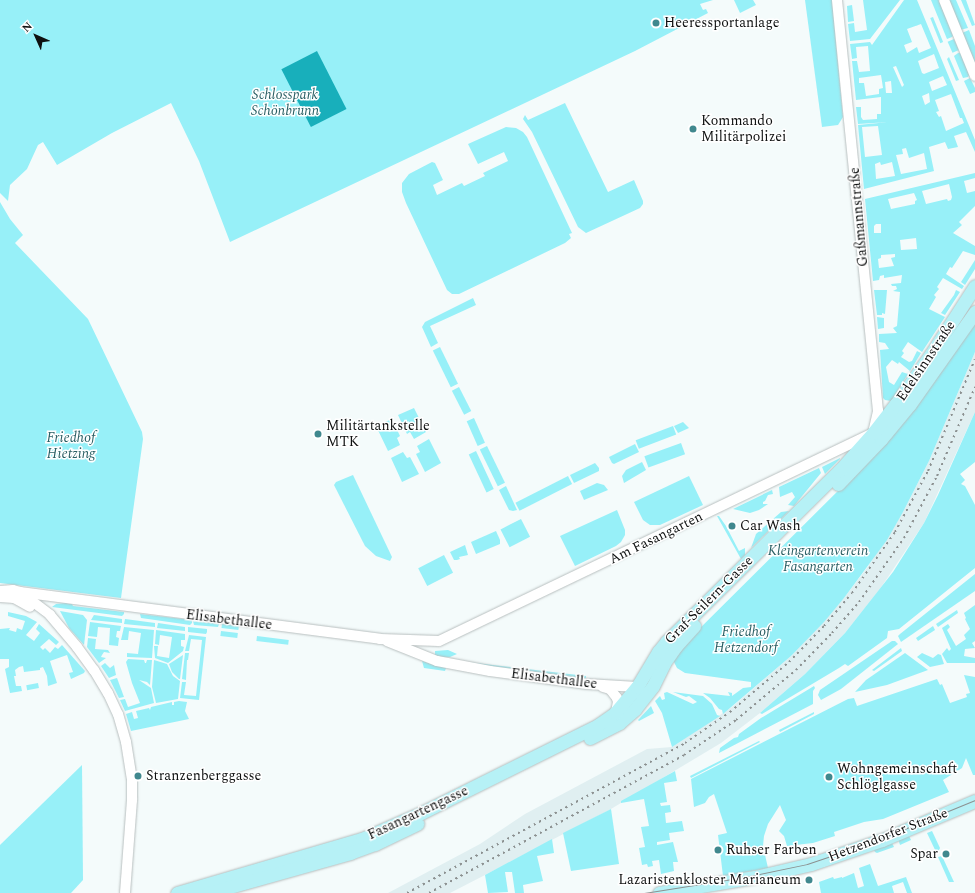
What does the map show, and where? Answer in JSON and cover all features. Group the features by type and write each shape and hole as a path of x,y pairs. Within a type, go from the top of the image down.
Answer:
{"main road":[{"name":"Edelsinnstraße","path":"877,436 882,414 931,354 975,286"},
{"name":"Edelsinnstraße","path":"877,436 900,415 975,312"},
{"name":"Graf-Seilern-Gasse","path":"653,686 664,663 676,646 851,471 877,436"},
{"name":"Graf-Seilern-Gasse","path":"637,687 658,652 667,641 839,471 877,436"},
{"path":"637,687 653,686"},
{"name":"Fasangartengasse","path":"208,893 342,856 375,844 602,733 619,723 633,711 653,686"},
{"name":"Fasangartengasse","path":"176,893 362,839 477,785 598,725 615,713 637,687"},
{"name":"Hetzendorfer Straße","path":"659,893 755,877 811,864 882,840 975,801"}],"street":[{"name":"Gaßmannstraße","path":"837,0 882,414"},
{"path":"944,0 975,76"},
{"path":"882,414 891,418 900,415"},
{"name":"Am Fasangarten","path":"439,641 643,544 877,436"},
{"path":"0,591 13,590 20,592 78,647 108,693 118,714 126,742 132,778 132,800 125,893"},
{"name":"Elisabethallee","path":"20,592 380,639 439,641"},
{"path":"36,606 52,596"},
{"path":"0,597 14,598 36,606"},
{"name":"Elisabethallee","path":"36,606 78,600"},
{"name":"Elisabethallee","path":"380,639 437,661 490,671 595,684 637,687"},
{"path":"595,684 610,689 614,693 618,702 615,713"}],"shaded area":[{"path":"317,51 347,109 311,127 281,69"},
{"path":"975,352 975,412 924,523 880,589 845,633 805,674 760,713 721,743 611,809 450,893 388,893 480,844 525,814 647,749 672,747 732,707 791,656 844,598 867,568 903,512 929,461"}],"green space":[{"name":"Schlosspark Schönbrunn","path":"0,0 713,0 700,4 703,10 706,9 708,13 635,51 230,242 199,161 171,103 112,133 57,165 43,142 38,145 27,169 10,185 8,201 0,193"},
{"name":"Heeressportanlage","path":"734,0 753,0 756,5 740,13"},
{"path":"805,0 832,0 843,117 838,125 822,127"},
{"path":"863,0 900,0 870,39 850,41 848,24 854,23 855,32 867,30"},
{"path":"904,0 917,0 975,140 975,152 966,132 954,136 958,147 948,149 945,142 929,147 934,171 864,189 858,125 889,122 858,124 856,107 861,107 861,117 863,120 877,119 877,114 881,114 881,97 856,100 852,61 857,61 859,72 870,71 868,46 856,47 857,58 852,59 850,44 870,42 872,45","holes":["921,24 931,48 919,53 917,47 907,53 904,45 912,42 907,29","934,54 939,68 924,74 922,73 918,61","896,66 904,85 902,87 893,67","881,75 883,88 879,89 879,94 866,96 864,83 859,83 859,78","943,76 947,85 932,91 929,82","891,81 892,93 886,93 885,82","929,93 930,102 925,105 922,96","951,94 960,118 962,118 964,123 946,131 941,116 939,117 936,112 939,111 935,100","878,126 882,155 865,157 862,127","906,148 909,158 924,153 927,169 901,174 896,155 903,154 902,149","880,162 881,165 892,162 895,176 876,179 875,164"]},
{"path":"931,0 939,0 953,36 952,37 947,39"},
{"path":"948,0 956,0 968,28 960,30"},
{"path":"961,0 966,0 975,25 972,26"},
{"path":"852,5 854,21 848,22 847,6"},
{"path":"933,17 943,42 940,43 930,18"},
{"path":"969,30 975,46 975,66 962,33"},
{"path":"954,39 959,50 952,53 948,42"},
{"path":"961,53 969,75 968,77 963,78 954,56"},
{"path":"949,57 959,80 956,81 947,59"},
{"path":"970,78 975,88 975,92 970,94 964,81"},
{"path":"565,103 608,192 634,180 643,201 640,208 586,233 578,227 532,132 523,119 525,115 528,120"},
{"path":"506,127 516,128 523,132 527,137 572,233 569,234 571,238 565,243 459,294 452,294 447,290 406,203 402,192 402,183 409,174 432,162 435,163 443,180 433,185 437,195 462,183 464,186 485,176 483,173 508,161 504,152 478,164 468,144"},
{"path":"975,173 975,178 964,181 967,193 975,191 975,206 959,222 962,225 953,233 975,246 975,255 963,251 952,268 950,267 946,274 964,286 962,289 943,278 937,287 939,289 934,295 936,297 929,309 945,317 922,352 908,342 902,351 904,353 901,357 909,362 912,361 917,351 921,353 910,371 899,362 898,364 892,360 886,367 889,382 894,385 902,372 908,374 891,401 883,398 880,350 889,349 885,343 879,342 879,334 897,333 893,328 897,326 900,292 893,291 897,289 896,286 892,286 891,284 901,283 902,275 884,278 884,275 880,276 879,280 873,281 865,199","holes":["949,184 952,197 951,200 948,201 947,199 926,204 922,191","914,193 917,200 915,201 915,204 891,209 888,199","876,224 881,224 881,233 874,233 874,226","916,238 917,249 901,250 900,240","895,254 895,257 891,258 894,266 879,268 878,259 881,258 881,255"]},
{"name":"Friedhof Hietzing","path":"0,202 10,219 23,235 15,243 88,319 142,432 143,439 121,598 0,583"},
{"path":"975,260 975,269 965,285 961,282"},
{"path":"874,290 887,290 885,314 882,313 882,315 877,315"},
{"path":"956,290 960,292 945,315 941,313 954,295"},
{"path":"473,298 476,305 430,326 438,343 431,347 422,327 425,322"},
{"path":"877,317 884,318 884,328 878,329"},
{"path":"975,319 975,352 929,461 887,540 844,598 824,622 791,656 723,714 722,710 719,709 710,698 703,693 730,696 728,692 732,693 732,696 743,688 751,687 751,682 685,673 677,668 674,662 674,657 679,649 855,474"},
{"path":"440,347 458,384 451,387 433,351"},
{"path":"459,387 471,411 464,415 452,391"},
{"path":"414,408 426,432 414,439 410,432 407,434 398,415"},
{"path":"975,412 975,462 960,474 965,480 961,484 965,486 975,505 975,568 899,629 888,631 887,638 848,666 845,664 762,714 760,713 805,674 845,633 893,572 924,523"},
{"path":"474,418 485,443 478,446 467,421"},
{"path":"392,419 400,436 397,438 400,445 388,451 376,426"},
{"path":"683,422 689,428 678,433 674,426"},
{"path":"673,426 676,434 639,449 636,440"},
{"path":"429,439 441,463 425,472 416,454 420,452 417,446"},
{"path":"681,443 685,454 648,468 644,456"},
{"path":"635,444 639,452 614,464 612,463 609,457"},
{"path":"487,446 505,483 498,486 480,450"},
{"path":"476,451 494,489 486,492 469,454"},
{"path":"403,452 407,458 410,457 419,474 402,482 391,458"},
{"path":"840,459 825,474 822,467"},
{"path":"642,462 646,470 624,483 622,476 626,470"},
{"path":"595,463 599,468 599,471 574,483 570,475"},
{"path":"819,468 821,473 794,506 788,505 795,497 792,492 780,497 779,487"},
{"path":"353,475 392,557 390,561 376,556 365,546 334,485 336,482"},
{"path":"568,476 572,484 520,511 515,503"},
{"path":"689,476 703,505 660,525 650,525 643,520 634,502"},
{"path":"597,483 604,485 608,490 584,500 580,491"},
{"path":"506,486 517,510 509,510 499,490"},
{"path":"772,490 773,494 768,495 763,502 763,504 768,504 759,510 750,513 733,509"},
{"path":"617,510 625,530 625,535 621,542 616,546 575,566 560,536"},
{"path":"789,511 751,548 756,534 781,512"},
{"path":"717,516 719,516 726,526 739,551 745,548 745,555 741,559"},
{"path":"521,519 530,537 510,547 501,529"},
{"path":"496,531 500,544 476,554 471,542"},
{"path":"465,545 468,555 454,560 450,552"},
{"path":"444,555 453,573 427,586 418,568"},
{"path":"975,574 975,591 901,642 898,636 900,634"},
{"path":"56,604 72,604 73,606 124,612 124,614 122,616 52,607"},
{"path":"975,605 975,641 972,643 975,648 965,649 964,656 975,658 975,663 947,663 942,654 947,648 949,651 951,649 942,628 948,624 950,627 947,630 956,646 966,639 964,635 970,629 964,613"},
{"path":"957,610 958,613 938,627 936,624"},
{"path":"60,611 83,615 87,620 84,645 69,628"},
{"path":"8,612 26,616 37,622 26,635 34,641 40,633 36,629 39,624 59,642 56,645 49,639 40,647 43,650 45,648 50,653 55,647 58,649 62,645 85,671 84,673 71,679 69,673 73,672 67,655 50,661 57,683 48,686 47,676 43,667 40,668 40,670 24,672 23,666 19,667 15,670 16,676 14,676 16,686 21,686 22,691 10,693 5,669 9,667 9,659 0,659 0,629 10,628 9,630 16,632 17,628 22,630 25,621 8,616"},
{"path":"140,614 192,620 192,623 190,625 141,618"},
{"path":"94,615 122,619 122,623 91,620"},
{"path":"125,619 155,623 155,627 124,624"},
{"path":"193,621 219,624 218,627 194,625"},
{"path":"90,622 121,626 120,631 117,631 116,637 119,638 118,646 109,645 110,628 98,627 97,637 88,636"},
{"path":"158,623 185,627 185,631 157,628"},
{"path":"222,624 239,626 238,630 222,628"},
{"path":"933,626 935,630 918,641 916,638"},
{"path":"124,627 154,630 152,658 127,657 127,653 138,654 141,633 129,631 128,640 121,640"},
{"path":"188,627 207,629 207,632 206,634 188,632"},
{"path":"156,630 185,634 185,640 181,640 181,646 184,647 183,651 168,663 155,658 154,646 158,646 157,656 169,658 172,637 160,635 159,645 155,644"},
{"path":"221,631 238,633 237,638 220,636"},
{"path":"189,635 206,637 199,700 180,698 182,682 186,682 184,695 196,696 202,640 191,639 189,651 185,651"},
{"path":"257,636 289,640 288,645 256,641"},
{"path":"88,638 96,639 95,649 108,650 110,653 104,652 101,657 106,658 99,663 87,647"},
{"path":"892,641 895,641 898,644 841,689 821,700 818,695 820,690"},
{"path":"901,648 902,651 874,671 872,670"},
{"path":"448,650 457,654 450,657 437,657 435,655 435,651"},
{"path":"185,653 189,653 187,660 186,680 182,679"},
{"path":"905,653 928,670 887,685 855,692 866,680"},
{"path":"922,653 933,658 938,654 941,655 944,664 930,667 917,657"},
{"path":"183,655 179,679 172,672 169,664"},
{"path":"128,659 144,660 145,663 147,660 152,660 150,685 147,682 139,680 151,688 154,703 125,711 120,700 125,699 128,707 140,703 126,662"},
{"path":"154,660 167,664 173,676 180,681 178,699 156,703 152,687"},
{"path":"422,661 446,668 445,671 424,668"},
{"path":"459,661 586,676 586,679 459,663"},
{"path":"105,663 110,668 114,665 116,675 109,678 101,666"},
{"path":"964,675 975,677 975,775 973,775 966,758 962,768 943,780 949,792 883,819 864,822 834,832 835,836 813,843 787,846 784,836 779,831 786,820 780,805 768,824 764,836 763,846 768,868 723,876 718,835 727,833 714,794 709,797 705,803 694,807 691,779 848,699 854,698 857,706 937,679 940,685 942,684 950,703 967,697 966,694 970,693"},
{"path":"117,678 124,697 119,698 110,680"},
{"path":"38,683 39,688 27,690 26,685"},
{"path":"814,686 813,704 719,753 720,748 734,738 738,737 739,734 761,718"},
{"path":"667,692 693,704 697,702 689,696 686,697 673,692 703,696 712,704 717,715 720,716 672,747 662,713 655,701 660,696 662,700 665,699 664,693"},
{"path":"172,702 172,705 174,705 174,702 187,702 185,711 189,719 131,731 126,714 132,712 134,719 138,718 136,711 149,708 150,710 151,707"},
{"path":"651,706 654,713 639,721 638,720"},
{"path":"814,712 814,714 780,732 779,730"},
{"path":"759,741 760,742 691,778 690,776"},
{"path":"82,765 83,880 71,893 0,893 0,845"},
{"path":"675,771 677,781 664,783 667,802 660,803 661,806 670,805 671,812 665,813 666,823 682,821 684,831 669,833 670,840 657,842 657,845 673,842 678,862 673,862 674,871 661,874 659,860 652,861 653,866 648,867 647,864 642,865 639,848 645,847 641,827 649,826 644,799 621,803 621,801"},
{"path":"611,809 619,864 571,871 563,833"},
{"path":"932,831 940,848 937,854 927,833"},
{"path":"906,835 909,836 911,840 900,845 898,839"},
{"path":"552,839 554,853 537,856 543,881 523,885 524,893 515,893 512,872 505,872 508,892 488,893 485,875"},
{"path":"892,843 894,847 877,853 874,850"},
{"path":"942,856 954,882 949,882 938,857"},
{"path":"870,864 878,886 906,877 912,893 907,893 903,882 892,886 894,893 821,893 819,882 833,877 834,879 842,878 854,873 858,888 864,886 859,868"}],"tram line":[{"path":"644,893 745,877 807,864 875,841 975,800"}],"railway":[{"path":"407,893 685,743 730,712 789,662 824,626 852,593 895,532 928,471 975,359"},
{"path":"429,893 684,755 736,720 796,670 832,633 859,602 904,538 937,476 975,387"}],"place":[{"name":"Heeressportanlage","path":"656,23"},
{"name":"Kommando Militärpolizei","path":"693,129"},
{"name":"Militärtankstelle MTK","path":"318,434"},
{"name":"Car Wash","path":"732,526"},
{"name":"Stranzenberggasse","path":"138,776"},
{"name":"Wohngemeinschaft Schlöglgasse","path":"829,777"},
{"name":"Ruhser Farben","path":"718,850"},
{"name":"Spar","path":"946,854"},
{"name":"Lazaristenkloster Marianeum","path":"809,880"}],"park label":[{"name":"Kleingartenverein Fasangarten","path":"818,560"},
{"name":"Friedhof Hetzendorf","path":"746,640"}]}
